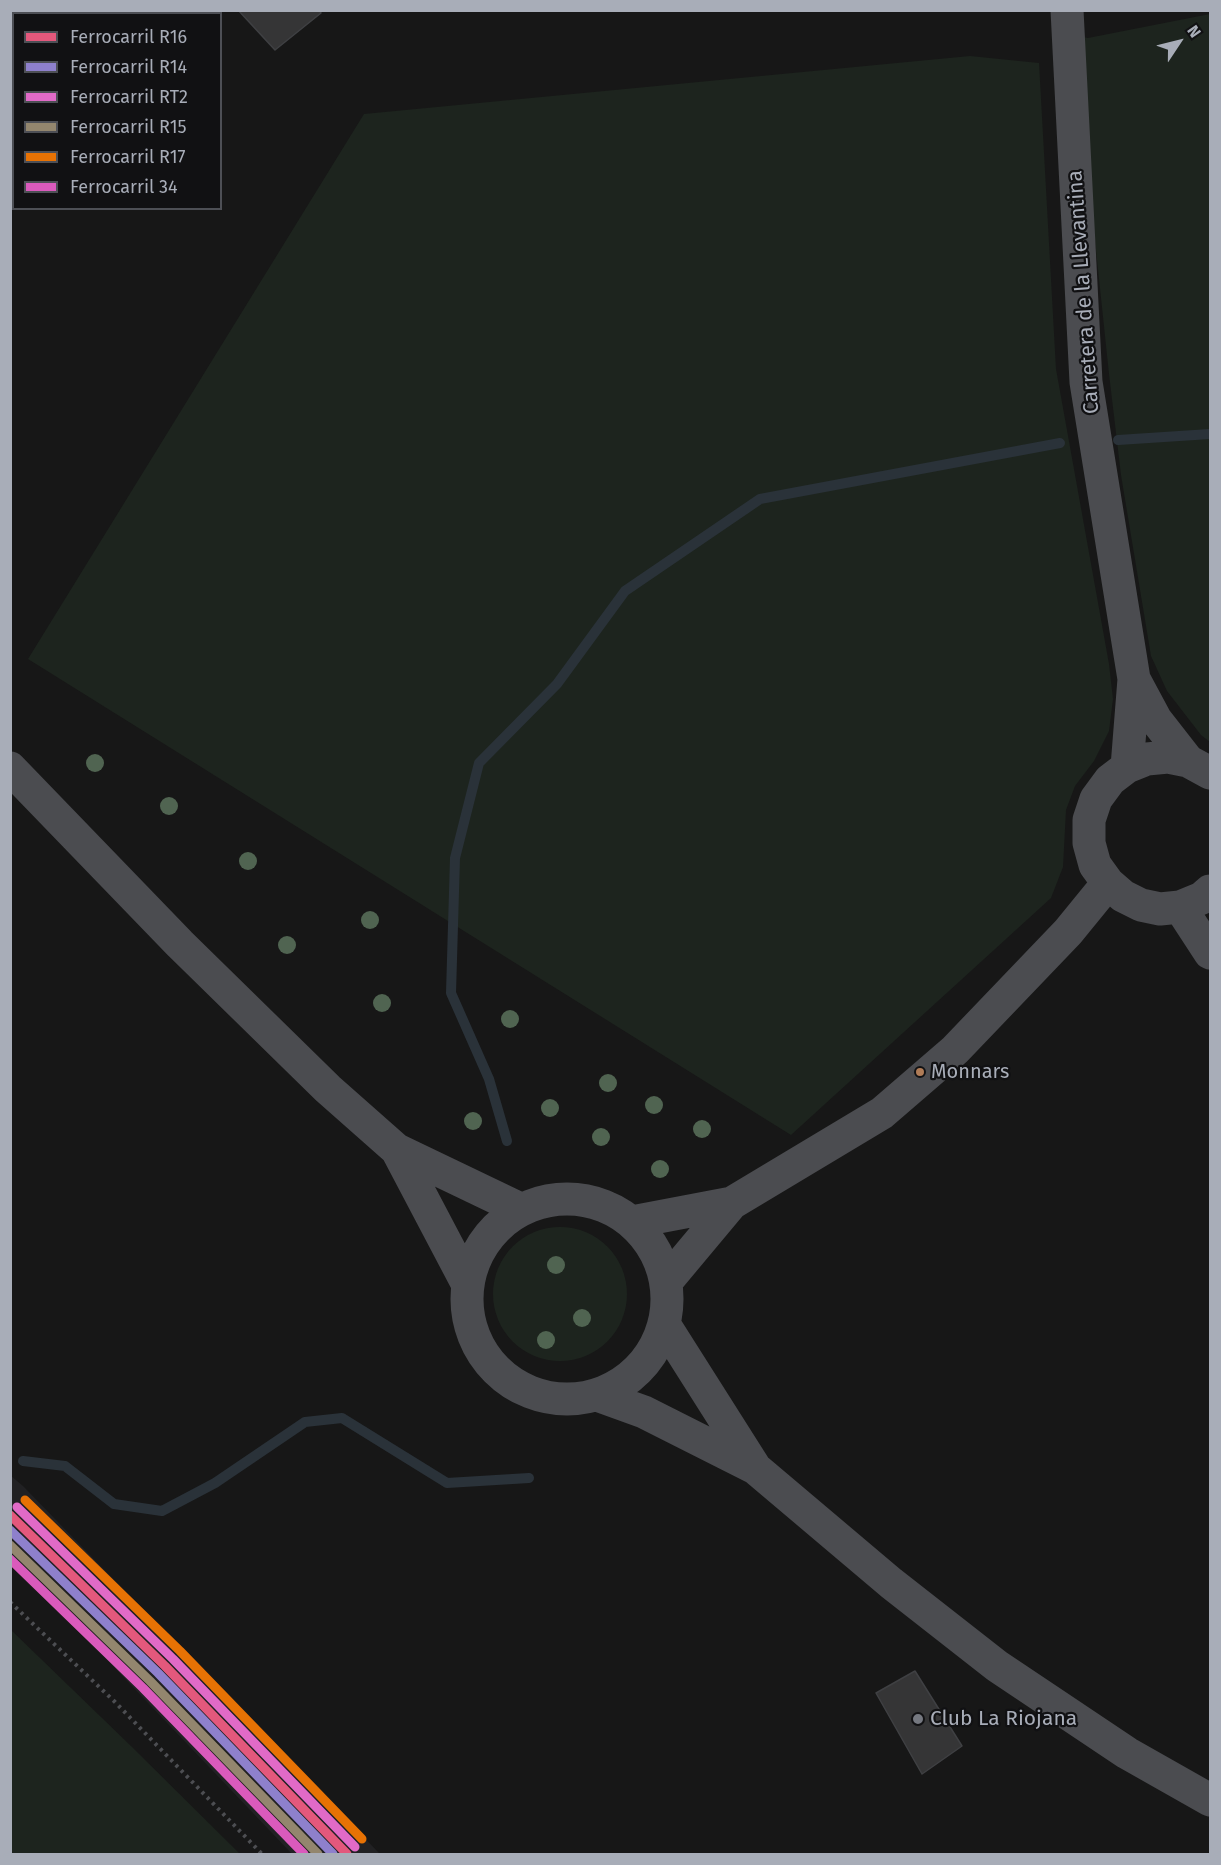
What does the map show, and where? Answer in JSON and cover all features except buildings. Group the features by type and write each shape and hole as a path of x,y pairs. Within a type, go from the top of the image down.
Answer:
{"street":[{"name":"Carretera de la Llevantina","path":"1067,10 1086,382 1134,679 1127,767"},
{"name":"Carretera de la Llevantina","path":"1134,679 1156,720 1199,767"},
{"path":"1199,767 1157,758 1127,767 1110,780 1096,798 1089,820 1089,843 1095,864 1108,884 1123,896 1141,905 1160,909 1180,907 1202,898 1210,891"},
{"path":"10,768 180,944 328,1089 396,1150 520,1209"},
{"path":"632,1222 732,1203 798,1166 882,1113 955,1050 1068,932 1108,884"},
{"path":"1180,907 1210,953"},
{"path":"396,1150 467,1284"},
{"path":"560,1198 600,1204 632,1222 655,1250 666,1282 667,1306 664,1324 650,1356 625,1381 597,1395 558,1399 524,1390 495,1370 483,1354 468,1317 467,1284 476,1254 491,1231 520,1209 560,1198"},
{"path":"666,1282 732,1203"},
{"path":"664,1324 754,1468"},
{"path":"597,1395 644,1412 754,1468 891,1583 997,1666 1127,1754 1210,1800"}],"path":[{"path":"10,1602 115,1702 262,1854"}],"shaded area":[{"path":"1210,14 1210,742 1201,735 1167,691 1151,656 1121,475 1109,374 1082,117 1078,36 1088,38"},
{"path":"970,56 1039,63 1056,369 1109,664 1113,699 1109,731 1094,761 1075,786 1066,810 1063,867 1051,898 791,1135 28,659 364,114"},
{"path":"560,1227 586,1232 608,1246 622,1268 627,1294 622,1320 608,1342 586,1356 560,1361 534,1356 512,1342 498,1320 493,1294 498,1268 512,1246 534,1232"},
{"path":"10,1475 380,1854 292,1854 11,1559"},
{"path":"10,1629 132,1747 240,1854 11,1854"}],"waterway":[{"path":"1118,440 1210,434"},
{"path":"507,1141 489,1079 451,993 455,858 479,763 557,684 625,591 760,499 1060,443"},
{"path":"23,1461 65,1466 114,1504 162,1511 215,1483 305,1422 342,1418 447,1483 529,1478"}],"rail line":[{"name":"R17","path":"25,1500 180,1651 362,1839"},
{"name":"RT2","path":"17,1507 173,1659 355,1847"},
{"name":"R16","path":"10,1515 165,1666 347,1854"},
{"name":"R14","path":"10,1530 158,1673 333,1854"},
{"name":"R15","path":"10,1545 150,1681 318,1854"},
{"name":"34","path":"10,1559 143,1688 304,1854"}],"place":[{"name":"Monnars","path":"920,1072"},
{"name":"Club La Riojana","path":"918,1719"}]}
